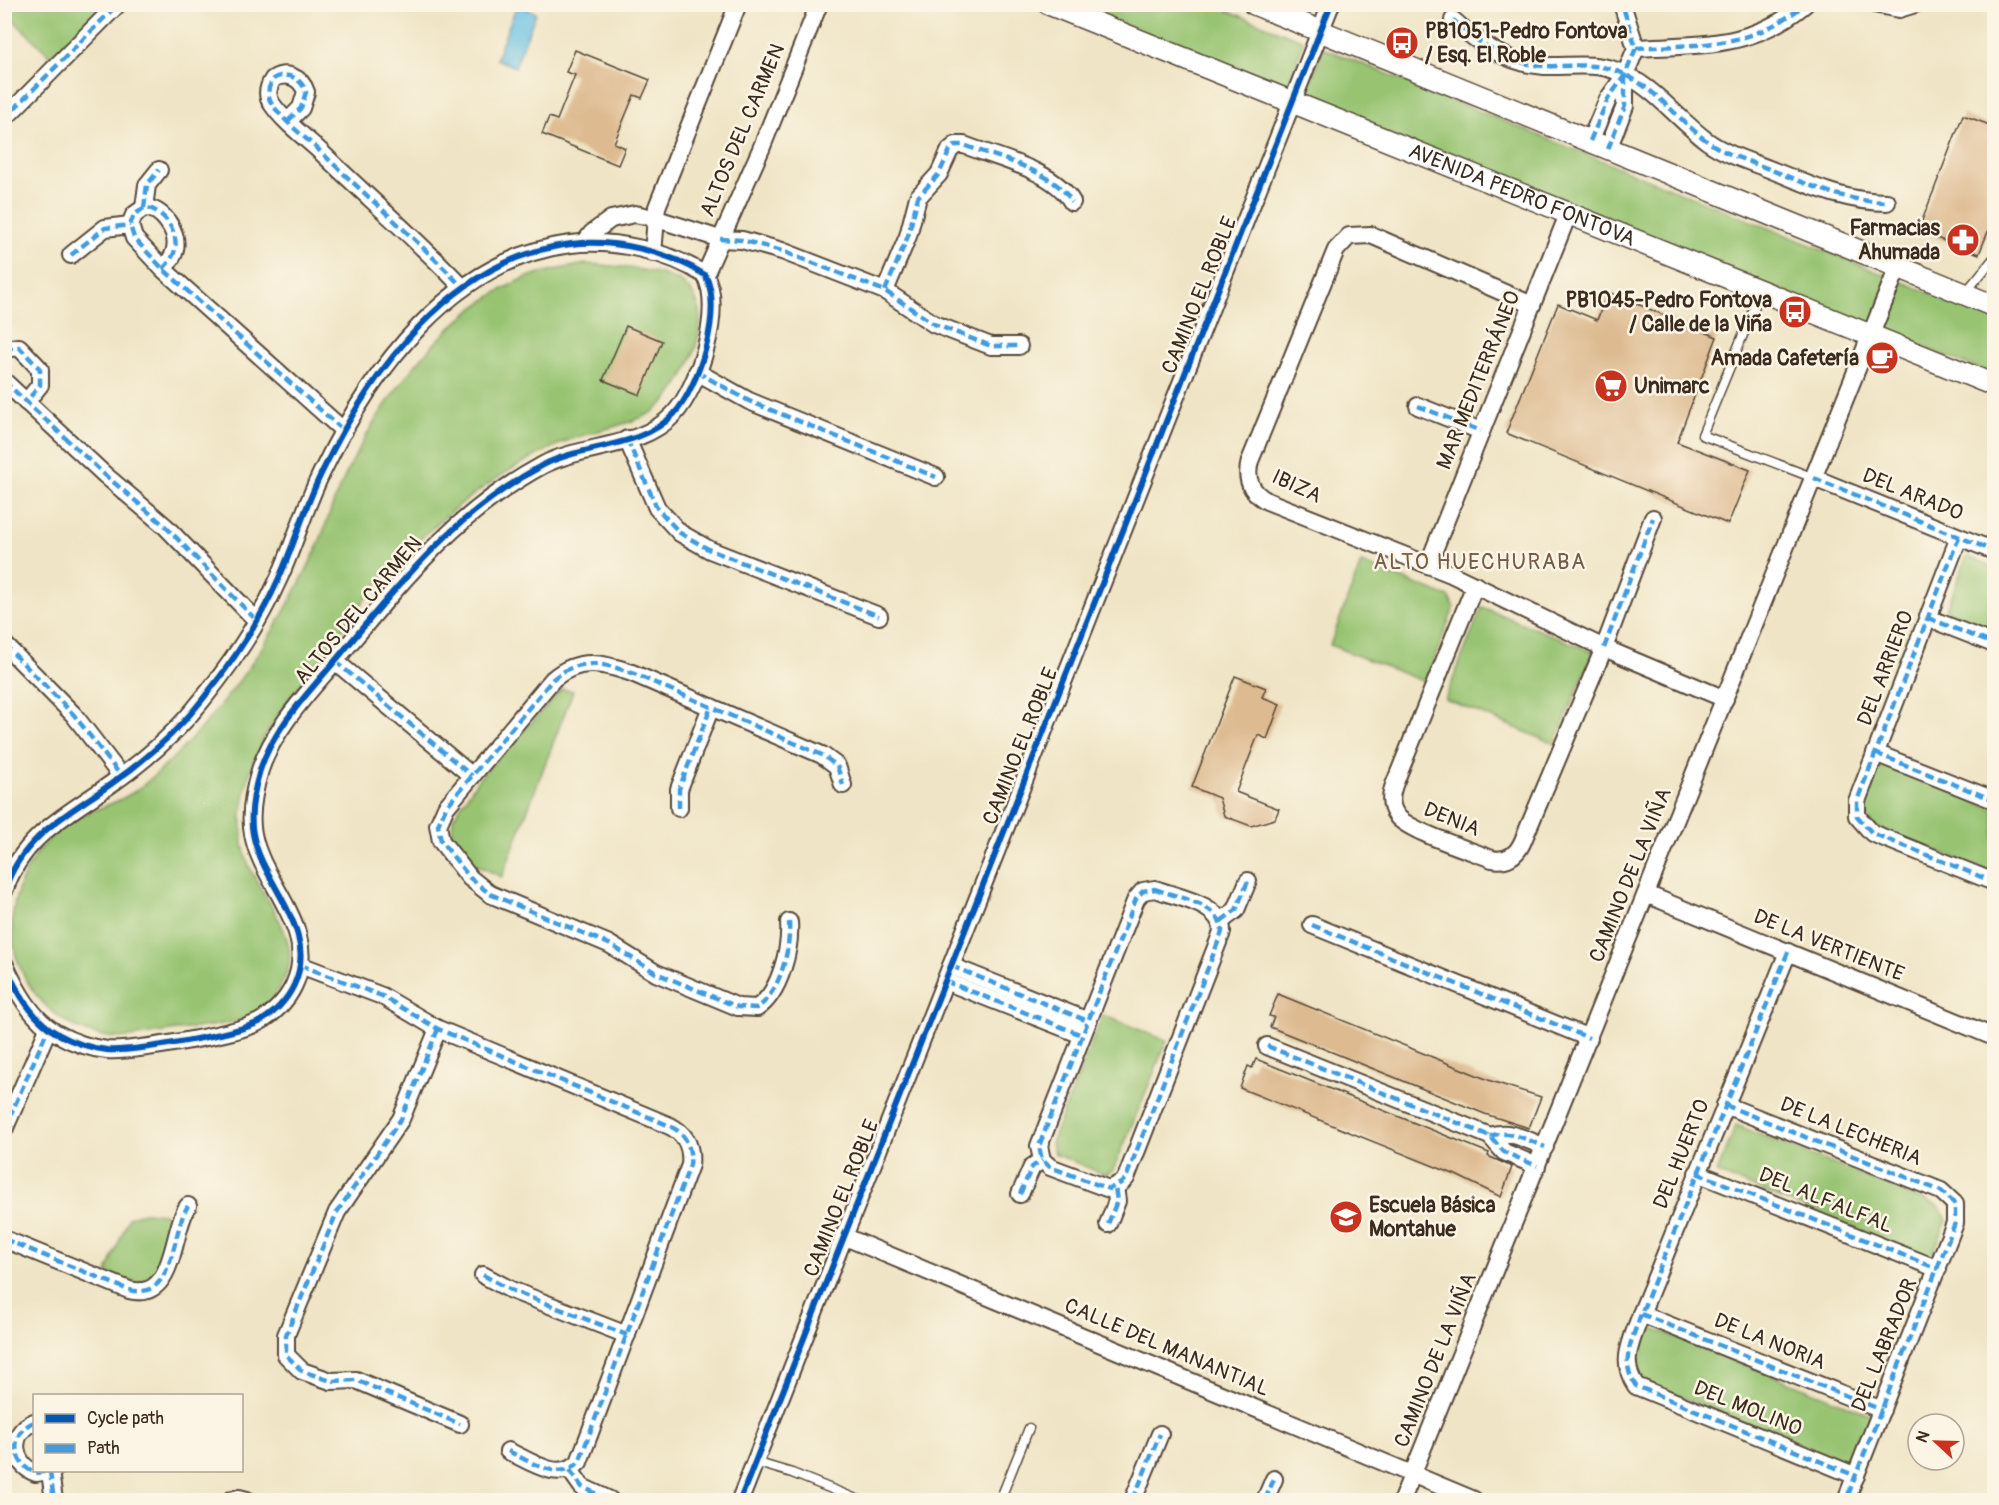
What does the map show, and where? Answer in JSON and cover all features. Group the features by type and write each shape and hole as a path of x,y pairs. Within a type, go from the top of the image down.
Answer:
{"street":[{"path":"4,119 118,4"},
{"path":"653,253 654,218 738,4"},
{"name":"ALTOS DEL CARMEN","path":"4,963 32,1013 48,1029 89,1046 116,1050 246,1028 261,1021 284,1001 294,986 300,965 298,935 257,848 251,817 260,772 268,752 284,725 412,568 467,516 518,481 556,459 627,440 654,429 675,413 697,372 708,335 712,293 705,274 761,149 819,4"},
{"name":"AVENIDA PEDRO FONTOVA","path":"1049,4 1995,385"},
{"path":"1254,4 1995,306"},
{"name":"CAMINO EL ROBLE","path":"740,1500 1331,4"},
{"path":"1599,145 1625,106 1625,75 1636,48 1622,4"},
{"path":"1636,48 1700,46 1738,40 1775,26 1805,4"},
{"path":"1875,4 1899,9 1915,4"},
{"path":"1453,20 1483,45 1515,60 1545,66 1595,66 1625,75 1641,84 1699,135 1721,150 1845,198 1887,202"},
{"path":"288,121 434,257 463,288"},
{"path":"885,291 908,236 918,197 939,174 950,150 956,145 1053,180 1072,202"},
{"path":"159,170 147,185 144,208 134,215 130,225 134,238 163,268 344,430"},
{"path":"144,208 160,214 175,237 175,252 163,268"},
{"name":"MAR MEDITERRÁNEO","path":"1428,565 1569,213"},
{"name":"ALTOS DEL CARMEN","path":"585,242 601,225 617,217 635,214 720,239"},
{"path":"70,255 98,231 112,226 130,225"},
{"name":"IBIZA","path":"1532,305 1371,235 1349,236 1336,249 1250,461 1250,483 1260,496 1475,585 1604,648 1725,699"},
{"path":"720,239 742,240 782,251 885,291 934,324 991,346 1019,346"},
{"path":"4,891 16,865 37,836 121,776 186,719 202,700 257,621 279,579 322,472 344,430 408,340 435,310 463,288 499,267 540,250 585,242 653,253 688,265 705,274"},
{"name":"CAMINO DE LA VIÑA","path":"1402,1500 1898,267"},
{"path":"4,348 19,347 40,369 40,385 26,402"},
{"path":"697,372 749,401 936,477"},
{"path":"4,381 105,476 165,526 257,621"},
{"path":"1418,406 1482,431"},
{"path":"627,440 657,508 680,533 710,550 879,616"},
{"name":"DEL ARADO","path":"1814,478 1995,551"},
{"path":"1604,648 1653,518"},
{"name":"DEL ARRIERO","path":"1959,537 1857,801 1857,816 1872,833 1995,882"},
{"name":"DENIA","path":"1475,585 1391,793 1393,810 1402,822 1410,827 1492,859 1504,860 1515,854 1522,843 1604,648"},
{"path":"1928,618 1995,644"},
{"path":"4,644 74,715 121,776"},
{"path":"335,661 472,776"},
{"path":"789,922 789,946 785,962 767,1001 757,1008 738,1007 656,973 609,944 501,900 470,878 441,841 438,825 442,812 553,679 577,665 589,663 614,667 830,759 840,771 843,785"},
{"path":"679,808 679,789 711,707"},
{"path":"1875,753 1995,800"},
{"path":"1221,921 1236,910 1248,880"},
{"path":"1155,889 1214,912 1221,921 1220,938 1126,1178 1115,1187 1102,1188 1050,1167 1042,1160 1039,1146 1041,1139 1136,899 1143,891 1155,889"},
{"name":"DE LA VERTIENTE","path":"1646,894 1995,1037"},
{"path":"1312,925 1589,1038"},
{"name":"DEL HUERTO","path":"1628,1375 1625,1364 1641,1314 1788,952"},
{"path":"300,965 382,996 438,1029 670,1126 683,1135 687,1142 690,1165 582,1456 570,1470"},
{"path":"948,973 1085,1028"},
{"path":"4,1130 48,1029"},
{"path":"438,1029 401,1119 337,1212 286,1335 285,1349 290,1362 302,1371 331,1381 356,1380 460,1424"},
{"path":"1267,1046 1490,1136 1504,1152 1537,1166"},
{"name":"DE LA LECHERIA","path":"1725,1105 1941,1191 1955,1204"},
{"path":"1490,1136 1498,1133 1514,1135 1545,1148"},
{"path":"1020,1194 1032,1167 1042,1160"},
{"name":"DEL ALFALFAL","path":"1697,1173 1938,1269"},
{"path":"1108,1224 1117,1201 1115,1187"},
{"name":"DEL LABRADOR","path":"1846,1500 1938,1269 1957,1217 1955,1204"},
{"path":"4,1239 129,1290 141,1292 160,1281 170,1262 180,1218 188,1206"},
{"name":"CALLE DEL MANANTIAL","path":"843,1236 1474,1500"},
{"path":"483,1275 511,1290 627,1335"},
{"name":"DE LA NORIA","path":"1641,1314 1882,1410"},
{"name":"DEL MOLINO","path":"1628,1375 1636,1386 1856,1476"},
{"path":"33,1423 20,1433 15,1446 16,1454 24,1466 33,1470"},
{"path":"1132,1500 1160,1434"},
{"path":"508,1451 548,1469 570,1470"},
{"path":"570,1470 582,1487 610,1500"},
{"path":"52,1472 54,1500"},
{"path":"1265,1500 1274,1479"},
{"path":"231,1500 240,1498 247,1500"}],"lane":[{"path":"1965,294 1995,258"},
{"path":"1761,291 1702,435 1814,478"},
{"path":"1000,1500 1029,1428"},
{"path":"755,1462 792,1473 859,1500"}],"green space":[{"path":"4,5 103,5 51,57 5,12"},
{"path":"1068,5 1214,5 1304,41 1285,92"},
{"path":"1323,48 1994,319 1994,375 1304,101"},
{"path":"585,264 652,272 685,285 695,298 699,313 699,331 688,367 669,397 650,413 551,448 488,484 449,513 379,582 279,713 253,763 245,791 242,821 244,850 248,863 279,919 289,949 289,964 284,979 273,998 268,1004 245,1018 212,1026 134,1037 108,1037 87,1032 67,1023 35,994 16,955 12,934 13,913 20,886 41,848 62,828 80,817 127,796 147,782 179,752 219,707 272,632 302,579 319,544 340,487 373,425 393,394 441,337 468,313 497,293 528,277"},
{"path":"1967,556 1994,567 1994,630 1946,610"},
{"path":"1361,563 1449,597 1454,608 1425,682 1330,645"},
{"path":"1482,607 1593,652 1555,744 1445,699"},
{"path":"562,689 573,691 502,877 468,861 452,841 453,818 477,781"},
{"path":"1880,763 1994,809 1994,873 1875,827 1865,816 1865,806"},
{"path":"1103,1015 1167,1041 1113,1171 1105,1175 1055,1154 1051,1143"},
{"path":"1736,1125 1939,1206 1947,1220 1931,1258 1717,1173"},
{"path":"146,1212 164,1214 173,1224 162,1259 152,1275 145,1280 134,1282 107,1272 129,1217"},
{"path":"1648,1326 1872,1415 1852,1465 1639,1380 1632,1366"}],"water":[{"path":"517,5 536,13 515,67 496,59"}],"building":[{"path":"575,50 650,80 642,98 634,95 614,143 625,148 618,165 542,134 549,117 557,120 575,75 566,72"},
{"path":"1963,115 1995,127 1995,214 1979,254 1918,231"},
{"name":"Unimarc","path":"1608,292 1717,337 1677,442 1750,470 1728,524 1506,433 1558,304 1597,320"},
{"path":"626,326 662,341 640,395 603,380"},
{"path":"1235,676 1266,688 1262,697 1280,704 1267,739 1258,735 1236,792 1279,809 1275,819 1251,826 1224,816 1219,798 1192,787"},
{"path":"1278,994 1491,1081 1541,1097 1529,1128 1485,1114 1270,1027 1274,1017 1269,1016"},
{"path":"1256,1059 1489,1153 1488,1156 1512,1167 1501,1197 1456,1175 1240,1088 1248,1066 1252,1068"}],"marked path":[{"path":"4,119 118,4"},
{"path":"1590,141 1608,99 1625,75 1636,48 1622,4"},
{"path":"1636,48 1704,44 1745,37 1785,19 1805,4"},
{"path":"1874,4 1899,9 1915,4"},
{"path":"1453,20 1494,51 1518,61 1544,66 1608,68 1630,77 1653,93 1707,141 1737,157 1841,196 1887,202"},
{"path":"1608,149 1625,106 1625,75"},
{"path":"288,121 301,108 306,92 297,79 283,76 273,79 269,88 269,98 277,111 411,236 463,288"},
{"path":"885,291 908,236 918,197 939,174 950,150 956,145 964,145 1039,173 1064,191 1072,202"},
{"path":"144,208 147,185 159,170"},
{"path":"163,269 174,252 176,242 174,235 167,221 157,211 144,208 134,215 130,225 134,238 163,269 344,431"},
{"path":"71,255 105,228 130,225"},
{"path":"720,239 742,240 782,251 885,291 934,324 991,346 1019,346"},
{"path":"4,349 19,347 40,369 40,385 26,402"},
{"path":"697,372 749,401 936,477"},
{"path":"4,381 105,475 165,526 257,621"},
{"path":"1418,406 1481,431"},
{"path":"627,439 657,508 680,533 710,550 879,616"},
{"path":"1814,478 1994,551"},
{"path":"1604,648 1653,518"},
{"path":"1959,537 1857,801 1857,816 1872,833 1994,882"},
{"path":"1928,618 1994,644"},
{"path":"4,644 74,715 121,776"},
{"path":"335,661 472,776"},
{"path":"789,922 786,957 772,992 757,1008 738,1007 656,973 609,944 490,894 470,878 441,841 438,825 446,807 553,679 572,667 591,664 632,673 822,755 837,766 843,785"},
{"path":"679,808 679,789 711,707"},
{"path":"1875,753 1994,800"},
{"path":"1221,921 1236,910 1248,881"},
{"path":"1155,889 1207,908 1220,922 1222,932 1126,1178 1109,1189 1050,1167 1042,1160 1039,1146 1136,899 1143,891 1155,889"},
{"path":"1312,925 1589,1038"},
{"path":"1788,952 1641,1314 1631,1342 1628,1368 1636,1386 1856,1476"},
{"path":"300,965 382,996 438,1029 670,1126 676,1129 687,1142 690,1165 579,1462 563,1471 554,1470 544,1468 508,1451"},
{"path":"951,966 1088,1021"},
{"path":"945,981 1082,1035"},
{"path":"4,1130 48,1029"},
{"path":"438,1029 401,1119 337,1212 286,1335 286,1355 302,1371 331,1381 356,1380 460,1424"},
{"path":"1267,1046 1490,1136 1504,1152 1537,1166"},
{"path":"1725,1105 1941,1191 1955,1204 1955,1223 1846,1500"},
{"path":"1490,1136 1511,1135 1545,1147"},
{"path":"1020,1194 1032,1167 1042,1160"},
{"path":"1697,1173 1938,1269"},
{"path":"1108,1224 1117,1201 1115,1187"},
{"path":"4,1239 129,1290 144,1291 156,1285 164,1275 188,1206"},
{"path":"483,1275 511,1290 627,1335"},
{"path":"1641,1314 1882,1410"},
{"path":"33,1423 20,1433 16,1448 22,1463 33,1472"},
{"path":"1133,1500 1160,1434"},
{"path":"570,1470 582,1487 610,1500"},
{"path":"34,1472 42,1472"},
{"path":"50,1472 54,1500"},
{"path":"1265,1500 1274,1479"},
{"path":"231,1500 239,1498 247,1500"}],"cycle path":[{"path":"740,1500 1331,4"},
{"path":"4,891 22,855 34,841 62,817 148,756 171,735 213,686 245,641 263,610 285,565 322,472 364,396 420,326 453,296 489,271 528,254 571,244 605,243 658,253 705,275 710,289 712,307 706,347 692,386 674,414 645,434 559,458 543,465 513,483 459,524 389,596 309,691 275,737 260,770 253,802 252,826 258,853 287,908 300,945 300,965 294,985 275,1011 265,1019 247,1027 208,1037 138,1048 101,1049 63,1037 40,1021 20,994 4,963"}],"place":[{"name":"PB1051-Pedro Fontova / Esq. El Roble","path":"1402,43"},
{"name":"Farmacias Ahumada","path":"1963,240"},
{"name":"PB1045-Pedro Fontova / Calle de la Viña","path":"1795,312"},
{"name":"Amada Cafetería","path":"1882,358"},
{"name":"Unimarc","path":"1611,386"},
{"name":"Escuela Básica Montahue","path":"1346,1217"}],"district":[{"name":"ALTO HUECHURABA","path":"1480,561"}]}
